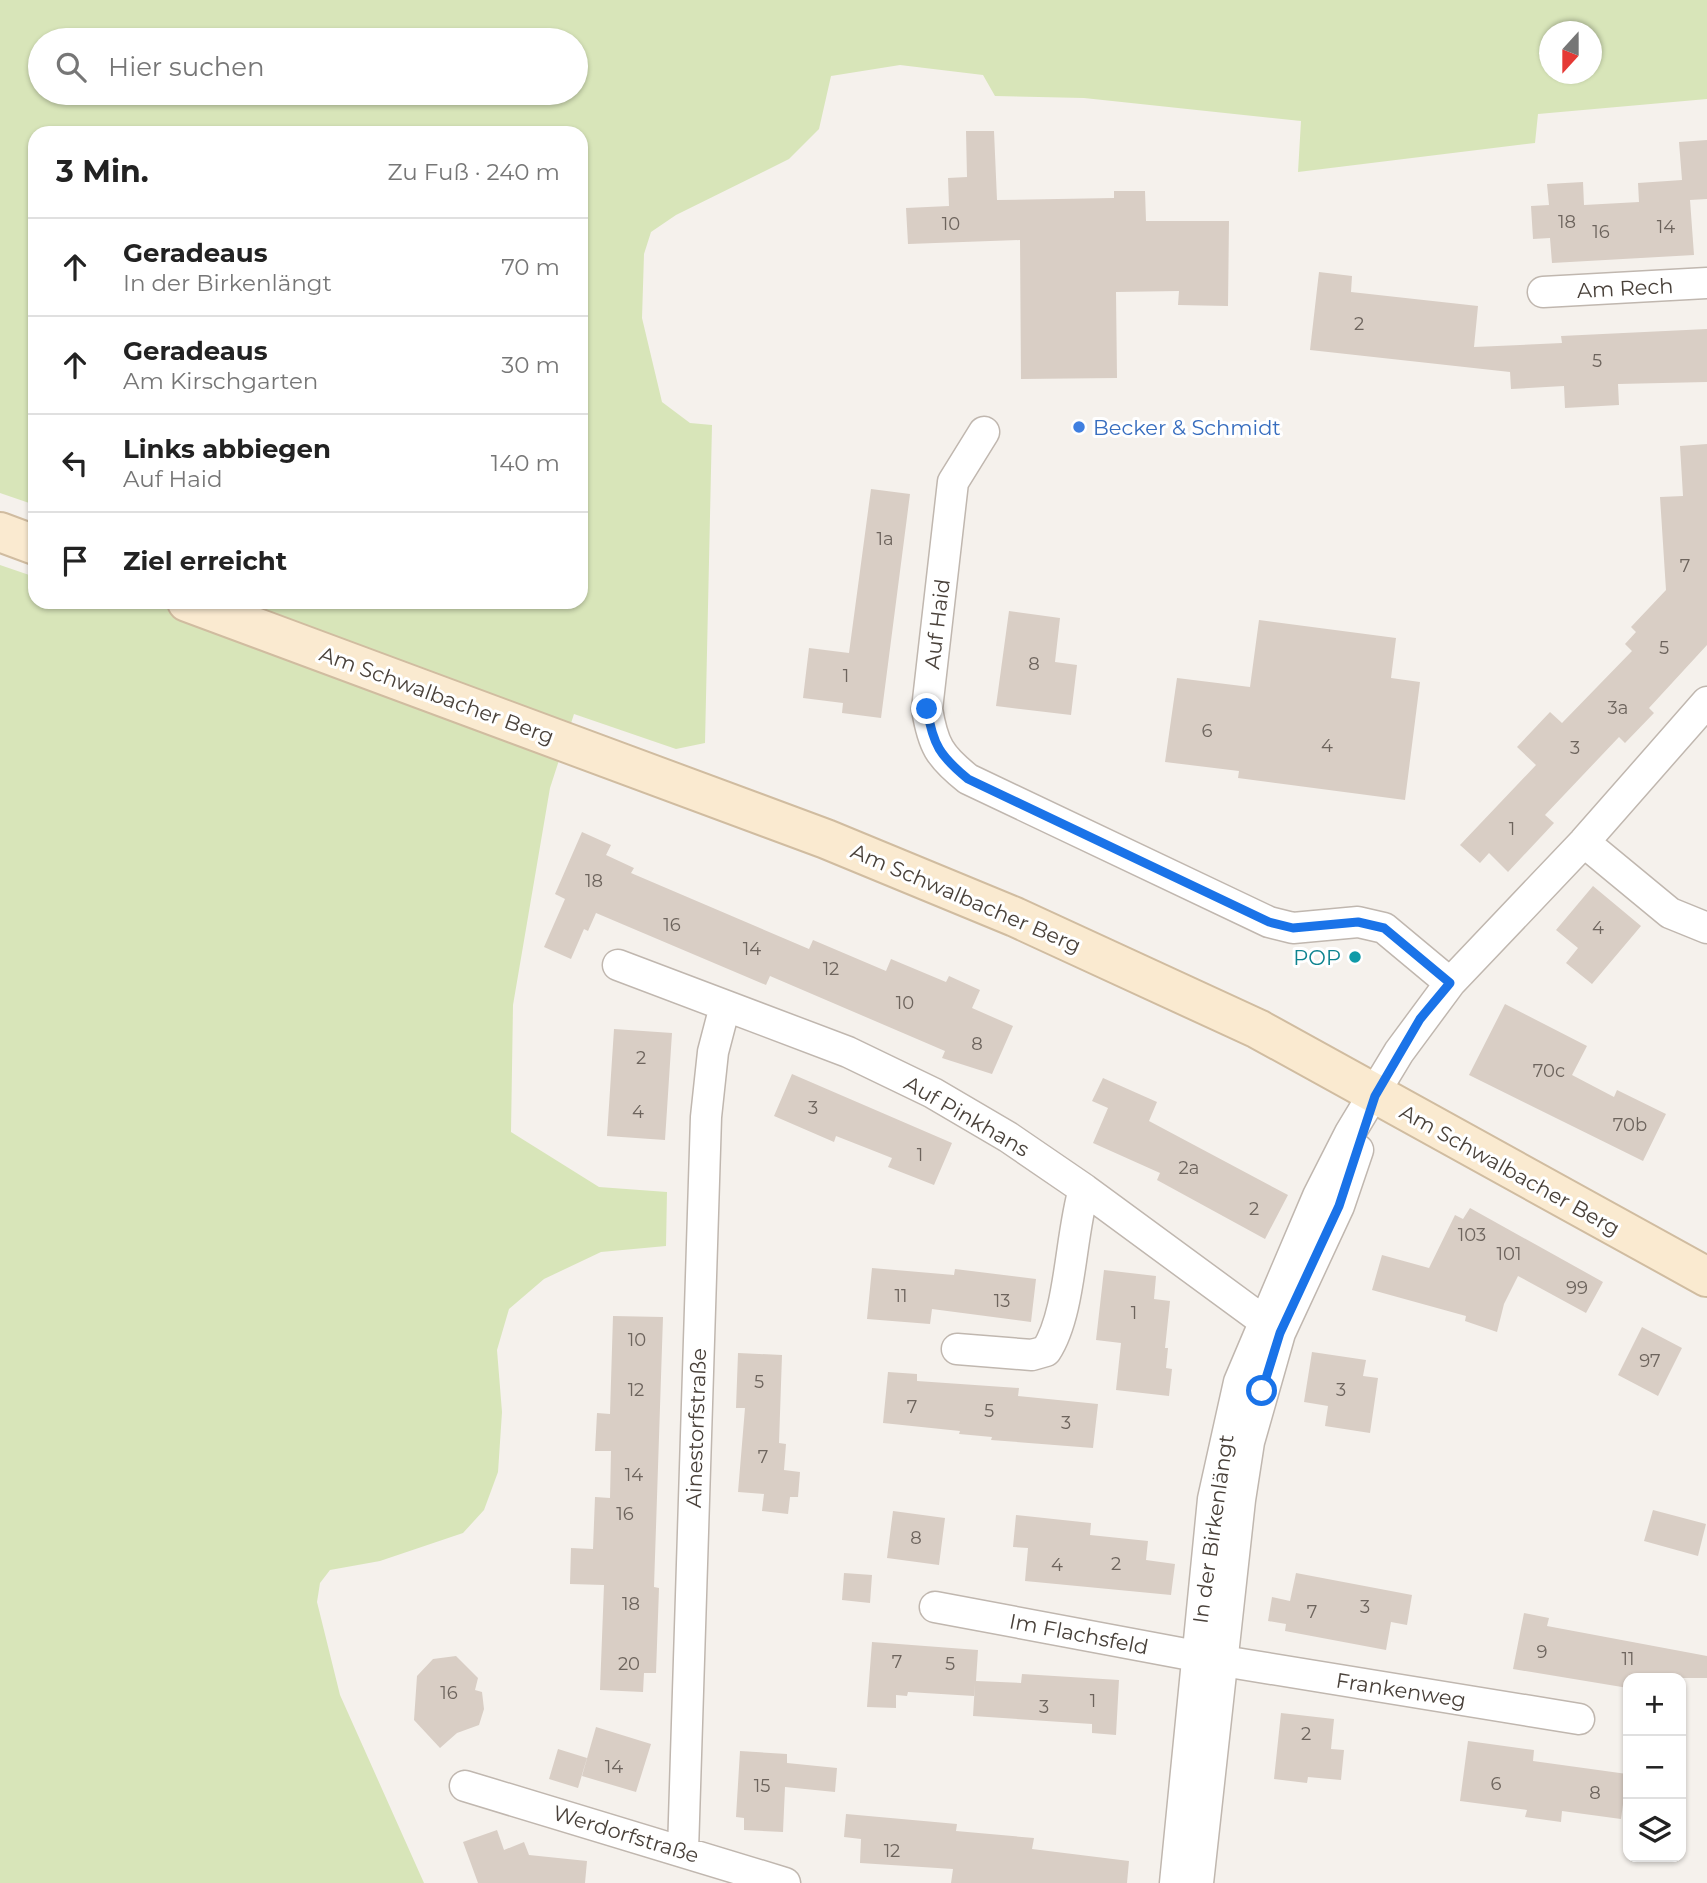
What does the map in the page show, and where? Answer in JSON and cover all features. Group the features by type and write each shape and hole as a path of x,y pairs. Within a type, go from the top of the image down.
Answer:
{"main road":[{"path":"0,533 28,543"},
{"name":"Am Schwalbacher Berg","path":"206,609 826,839 1015,917 1258,1028 1375,1096 1707,1277"}],"street":[{"name":"Am Rech","path":"1543,292 1707,284"},
{"name":"Auf Haid","path":"984,432 953,482 927,709 932,738 945,761 968,779 1269,922 1293,928 1358,922 1384,928 1450,983"},
{"name":"In der Birkenlängt","path":"1175,1883 1209,1658 1272,1328 1339,1206 1375,1096 1420,1019 1450,983 1584,842 1707,702"},
{"path":"1584,842 1670,913 1707,928"},
{"name":"Auf Pinkhans","path":"618,965 848,1052 933,1093 1008,1137 1084,1189 1272,1328"},
{"name":"Ainestorfstraße","path":"683,1851 706,1117 713,1052 725,1006"},
{"path":"957,1349 1032,1355 1046,1351 1062,1311 1076,1216 1084,1189"},
{"name":"Im Flachsfeld","path":"935,1607 1209,1658"},
{"name":"In der Birkenlängt","path":"1198,1883 1209,1658"},
{"name":"Frankenweg","path":"1209,1658 1579,1718"},
{"name":"Werdorfstraße","path":"465,1786 785,1883"}],"green space":[{"path":"0,0 1707,0 1707,99 1538,114 1535,143 1298,172 1301,121 1084,98 995,96 983,75 900,65 831,76 819,129 789,159 676,215 651,232 644,254 642,318 662,402 690,423 712,425 705,743 676,749 574,714 550,788 513,1005 511,1132 599,1187 667,1192 666,1246 601,1252 544,1279 509,1309 497,1350 502,1412 498,1472 484,1510 463,1533 380,1561 330,1570 320,1583 317,1602 340,1695 424,1883 0,1883 0,565 28,575 28,609 588,609 588,126 28,126 28,503 0,493"}],"building":[{"path":"966,131 994,131 997,200 1114,198 1114,191 1145,191 1146,221 1229,221 1228,306 1178,305 1179,291 1116,292 1117,378 1021,379 1020,240 908,244 906,208 949,206 948,178 967,177"},
{"path":"1707,140 1707,199 1690,200 1694,255 1552,263 1550,238 1533,239 1531,206 1549,205 1547,184 1583,182 1584,205 1639,202 1638,183 1682,180 1679,142"},
{"path":"1319,272 1352,276 1351,292 1478,306 1474,347 1562,343 1561,336 1707,329 1707,382 1618,384 1619,405 1565,408 1564,386 1511,389 1510,372 1310,350"},
{"path":"1707,444 1707,645 1649,708 1654,713 1625,743 1619,737 1545,815 1554,823 1508,872 1489,853 1480,863 1460,845 1536,765 1517,747 1550,712 1562,723 1632,651 1625,644 1636,632 1631,627 1666,590 1660,497 1683,496 1680,446"},
{"path":"871,489 910,494 881,718 842,713 843,703 803,698 809,648 849,653"},
{"path":"1009,611 1060,618 1055,662 1077,665 1071,715 996,706"},
{"path":"1259,620 1396,638 1391,678 1420,682 1405,800 1238,778 1239,771 1165,762 1177,678 1250,687"},
{"path":"582,832 611,845 606,855 634,868 631,873 809,949 813,940 886,971 891,959 946,982 949,976 980,990 972,1008 1013,1026 992,1074 942,1058 945,1051 770,976 766,985 596,913 588,931 584,929 571,959 544,947 565,899 555,894"},
{"path":"1593,886 1641,926 1592,984 1566,963 1578,948 1556,930"},
{"path":"1505,1004 1587,1046 1572,1075 1614,1097 1617,1090 1666,1114 1643,1161 1469,1075"},
{"path":"614,1029 672,1033 665,1140 607,1136"},
{"path":"792,1074 952,1143 934,1185 888,1167 892,1158 836,1136 834,1142 774,1116"},
{"path":"1103,1078 1157,1102 1149,1121 1288,1195 1265,1239 1157,1180 1160,1173 1093,1143 1108,1108 1092,1101"},
{"path":"1470,1208 1603,1282 1586,1313 1518,1276 1504,1304 1497,1332 1465,1321 1466,1316 1372,1290 1382,1255 1429,1268 1455,1215 1463,1219"},
{"path":"872,1268 954,1275 955,1269 1036,1279 1031,1322 932,1309 930,1324 867,1319"},
{"path":"1104,1270 1156,1276 1154,1299 1170,1301 1165,1348 1168,1348 1166,1368 1172,1369 1169,1396 1116,1390 1121,1343 1096,1340"},
{"path":"613,1316 663,1317 654,1587 659,1588 656,1673 644,1673 643,1692 600,1690 604,1585 570,1584 571,1548 593,1549 595,1497 610,1498 611,1451 595,1451 597,1413 610,1414"},
{"path":"1642,1327 1682,1348 1658,1396 1618,1375"},
{"path":"1312,1352 1366,1360 1363,1376 1378,1378 1370,1433 1325,1426 1328,1406 1304,1402"},
{"path":"738,1353 782,1355 779,1443 786,1444 784,1470 800,1472 798,1497 790,1497 788,1514 762,1511 764,1494 738,1492 745,1408 736,1408"},
{"path":"888,1372 917,1374 917,1381 1019,1388 1018,1396 1098,1404 1093,1448 991,1440 992,1437 959,1434 960,1431 883,1423"},
{"path":"1653,1510 1706,1524 1698,1556 1644,1541"},
{"path":"893,1511 945,1518 939,1565 887,1558"},
{"path":"1016,1515 1091,1523 1090,1535 1148,1541 1146,1560 1175,1564 1171,1595 1025,1581 1028,1548 1013,1547"},
{"path":"844,1573 872,1575 870,1603 842,1600"},
{"path":"1296,1573 1412,1595 1407,1625 1391,1622 1386,1650 1285,1631 1286,1624 1268,1621 1272,1597 1290,1601"},
{"path":"1524,1613 1549,1618 1547,1626 1707,1656 1707,1678 1686,1678 1686,1673 1623,1673 1623,1687 1513,1669"},
{"path":"872,1642 978,1650 976,1681 1021,1683 1022,1674 1119,1680 1116,1735 1092,1733 1092,1724 973,1716 975,1683 974,1696 908,1692 907,1696 896,1695 896,1708 867,1707"},
{"path":"456,1656 478,1678 475,1690 482,1692 484,1709 479,1725 457,1733 440,1748 414,1720 417,1676 433,1659"},
{"path":"1281,1713 1334,1719 1331,1749 1344,1750 1341,1780 1308,1777 1307,1783 1274,1779"},
{"path":"596,1727 651,1744 636,1792 582,1776"},
{"path":"1468,1741 1534,1750 1533,1761 1623,1773 1621,1819 1562,1811 1561,1822 1525,1817 1527,1810 1460,1801"},
{"path":"558,1749 587,1758 578,1788 549,1779"},
{"path":"740,1751 787,1754 787,1763 837,1768 835,1792 785,1787 783,1832 744,1830 744,1818 736,1817"},
{"path":"846,1814 957,1824 956,1831 1034,1838 1032,1849 1129,1861 1127,1883 951,1883 953,1869 860,1863 861,1839 844,1837"},
{"path":"497,1830 504,1850 524,1842 529,1855 587,1861 585,1883 478,1883 463,1842"}],"place":[{"name":"Becker & Schmidt","path":"1079,427"},
{"name":"POP","path":"1355,957"}],"route":[{"path":"927,709 932,738 945,761 968,779 1269,922 1293,928 1358,922 1384,928 1450,983 1420,1019 1375,1096 1339,1206 1280,1333 1262,1391"}]}
